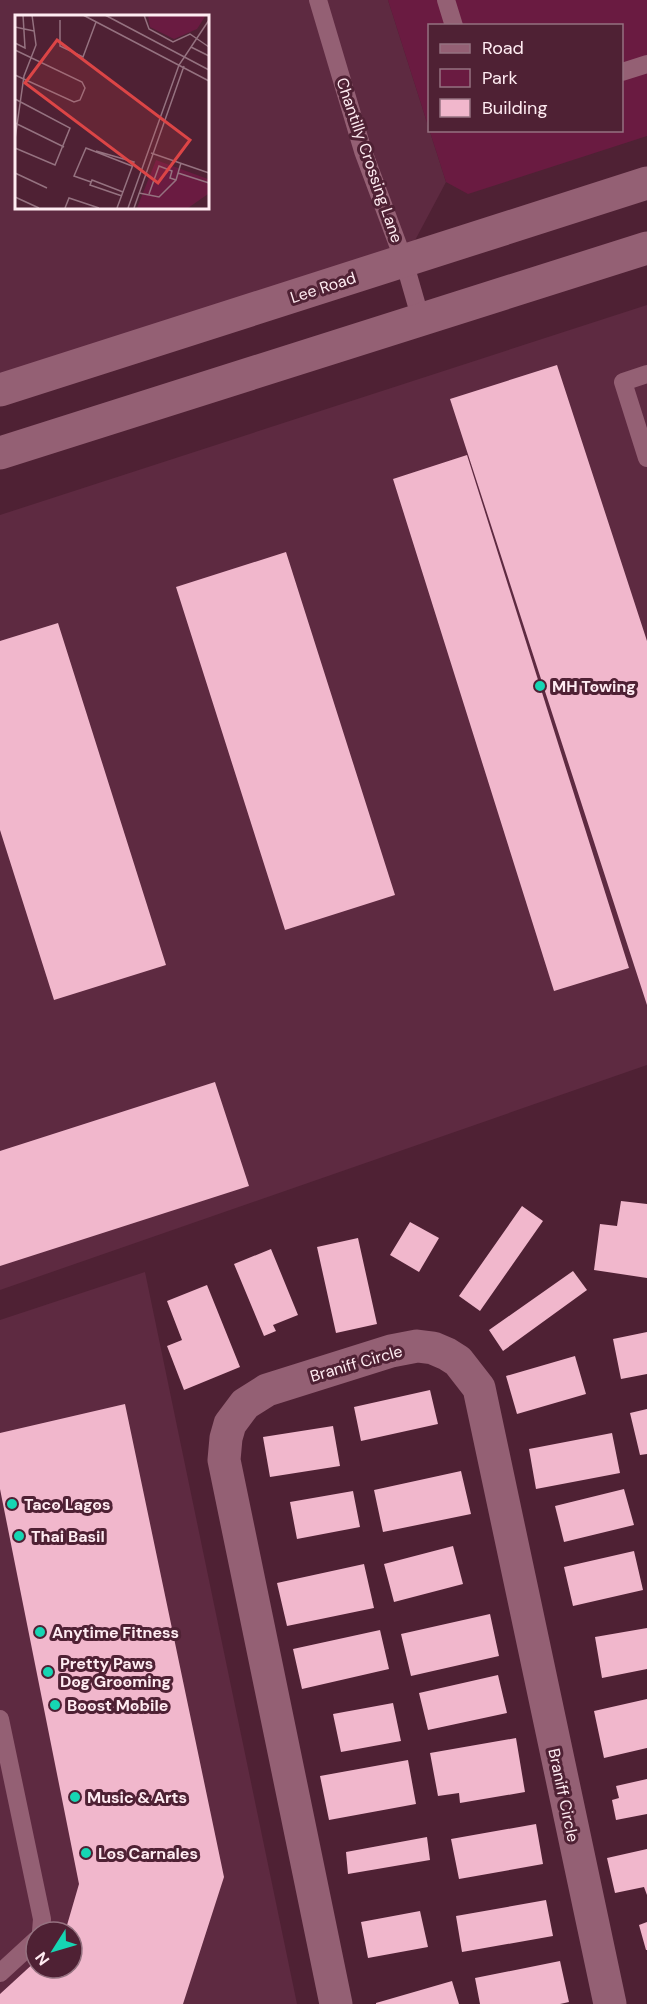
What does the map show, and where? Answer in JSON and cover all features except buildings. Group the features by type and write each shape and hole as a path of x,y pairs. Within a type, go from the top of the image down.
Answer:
{"street":[{"name":"Lee Road","path":"0,390 647,183"},
{"path":"0,453 647,248"},
{"name":"Braniff Circle","path":"336,2004 224,1460 226,1438 230,1424 245,1404 267,1390 391,1351 417,1346 433,1348 458,1361 479,1388 610,2004"}],"lane":[{"name":"Chantilly Crossing Lane","path":"318,0 363,151 404,261 422,320"},
{"path":"446,0 453,24"},
{"path":"623,71 647,64"},
{"path":"647,374 623,382 647,458"},
{"path":"0,1719 42,1920"},
{"path":"0,1972 24,1951"}],"shaded area":[{"path":"0,0 388,0 428,126 428,132 430,132 446,182 404,261 0,390"},
{"path":"647,305 647,1065 0,1290 0,515"},
{"path":"145,1272 297,2004 0,2004 0,1320"}],"green space":[{"path":"388,0 647,0 647,136 468,194 446,182 430,132 623,132 623,24 428,24 428,126"}],"place":[{"name":"MH Towing","path":"540,686"},
{"name":"Taco Lagos","path":"12,1504"},
{"name":"Thai Basil","path":"19,1536"},
{"name":"Anytime Fitness","path":"40,1632"},
{"name":"Pretty Paws Dog Grooming","path":"48,1672"},
{"name":"Boost Mobile","path":"55,1705"},
{"name":"Music & Arts","path":"75,1797"},
{"name":"Los Carnales","path":"86,1853"}]}
